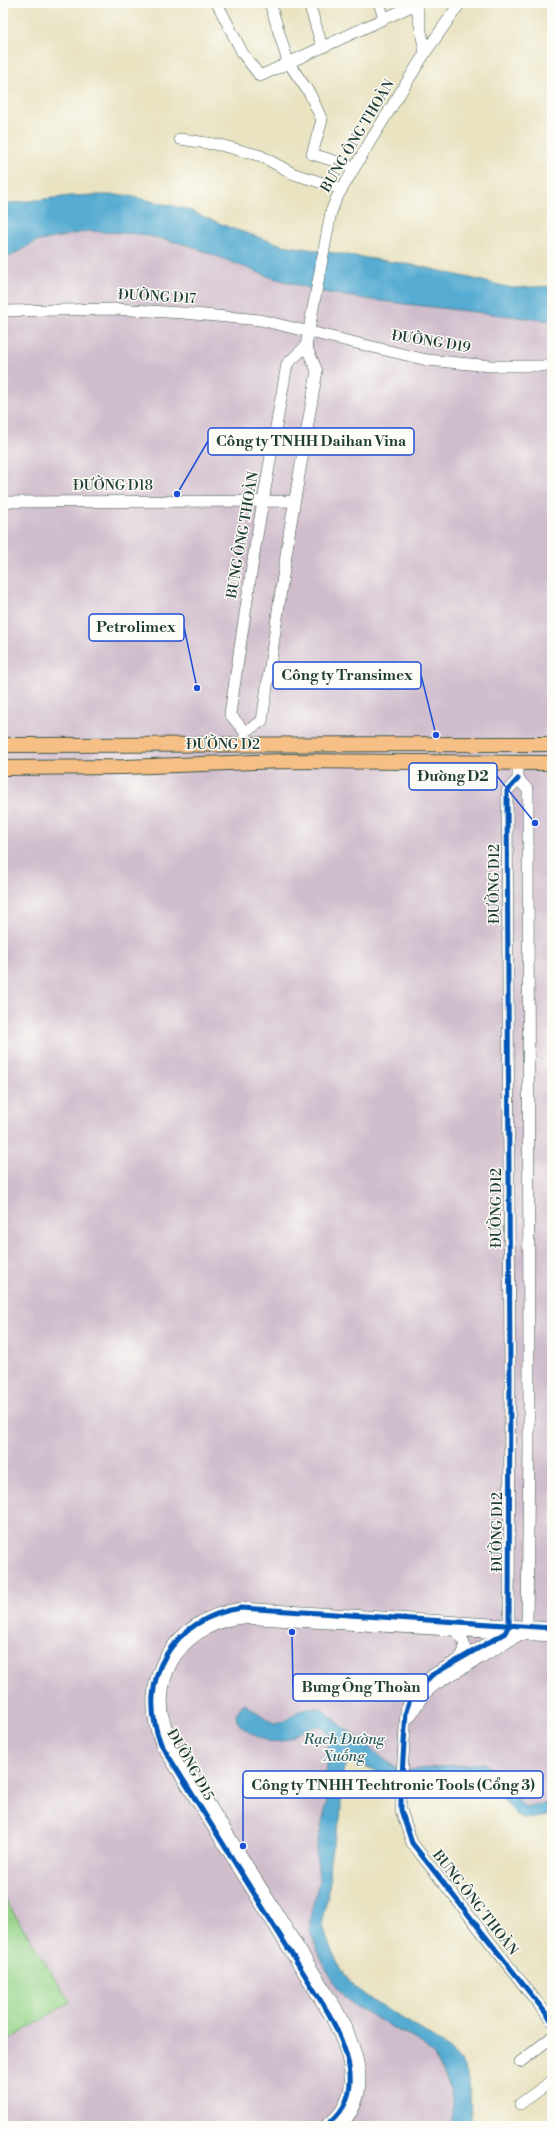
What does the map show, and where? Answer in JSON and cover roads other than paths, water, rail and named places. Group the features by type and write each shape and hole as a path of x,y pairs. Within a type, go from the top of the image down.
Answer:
{"main road":[{"name":"ĐƯỜNG D2","path":"3,745 245,738 548,742"},
{"path":"245,738 245,762"},
{"path":"518,763 519,742"},
{"name":"ĐƯỜNG D2","path":"3,768 143,766 153,770 181,769 187,764 284,761 518,763 548,765"},
{"name":"ĐƯỜNG D2","path":"3,772 83,772 91,767"}],"street":[{"path":"217,3 243,54 260,76 322,46 416,4 425,53"},
{"path":"270,3 288,62 310,94 322,120 312,154 354,167"},
{"path":"309,3 322,46"},
{"path":"379,3 384,18"},
{"name":"BƯNG ÔNG THOÀN","path":"245,738 230,714 254,554 287,364 306,346 331,212 354,167 425,53 460,3"},
{"path":"180,138 220,145 261,156 294,174 342,189"},
{"name":"ĐƯỜNG D17","path":"3,311 115,309 183,313 260,320 308,331"},
{"name":"ĐƯỜNG D19","path":"308,331 427,360 491,366 552,366"},
{"path":"245,738 262,720 294,501 318,371 306,346"},
{"name":"ĐƯỜNG D18","path":"3,502 294,501"},
{"path":"406,1725 414,1707 429,1689 524,1630 529,1374 528,790 518,779 518,763"},
{"name":"ĐƯỜNG D12","path":"507,1629 510,1374 507,791 518,779"},
{"path":"510,1374 529,1374"},
{"name":"ĐƯỜNG D15","path":"340,2126 354,2106 360,2088 360,2069 355,2048 337,2010 219,1827 166,1753 157,1734 152,1713 155,1682 162,1663 179,1637 194,1624 212,1615 241,1608 507,1629 524,1630 552,1628"},
{"name":"ĐƯỜNG D15","path":"325,2126 342,2108 350,2088 350,2067 344,2046 329,2014 172,1744 163,1722 161,1700 165,1679 178,1652 206,1627 217,1622 252,1617 452,1630 507,1629"},
{"path":"406,1725 408,1703 416,1690 432,1675 456,1662 507,1629"},
{"path":"452,1630 460,1635 464,1644 464,1653 456,1662"},
{"name":"ĐƯỜNG D15","path":"524,1630 552,1636"},
{"name":"BƯNG ÔNG THOÀN","path":"406,1725 403,1746 401,1810 412,1843 552,2021"},
{"path":"520,2062 552,2037"},
{"path":"520,2104 552,2081"}],"water":[{"path":"125,195 186,209 231,228 282,245 419,266 512,288 552,286 552,321 372,300 322,292 270,277 188,245 140,234 88,231 35,242 3,260 3,204 70,196"},
{"name":"Rạch Đường Xuống","path":"243,1703 275,1724 282,1722 306,1708 321,1709 399,1771 483,1763 495,1770 514,1796 525,1807 552,1803 552,1815 530,1819 523,1818 516,1814 482,1775 400,1780 350,1761 346,1765 343,1772 341,1787 341,1812 331,1855 329,1868 330,1886 323,1915 323,1924 328,1942 340,1967 356,1987 375,2002 432,2037 447,2048 460,2061 469,2081 472,2126 452,2126 453,2109 451,2091 434,2056 417,2040 356,2007 347,1999 325,1967 310,1932 310,1917 319,1881 316,1848 327,1803 326,1778 328,1733 322,1727 315,1727 309,1728 280,1742 273,1742 260,1738 247,1731 237,1721 236,1714"}],"place":[{"name":"Công ty TNHH Daihan Vina","path":"177,494"},
{"name":"Petrolimex","path":"197,688"},
{"name":"Công ty Transimex","path":"436,735"},
{"name":"Đường D2","path":"535,823"},
{"name":"Bưng Ông Thoàn","path":"292,1632"},
{"name":"Công ty TNHH Techtronic Tools (Cổng 3)","path":"243,1846"}]}
